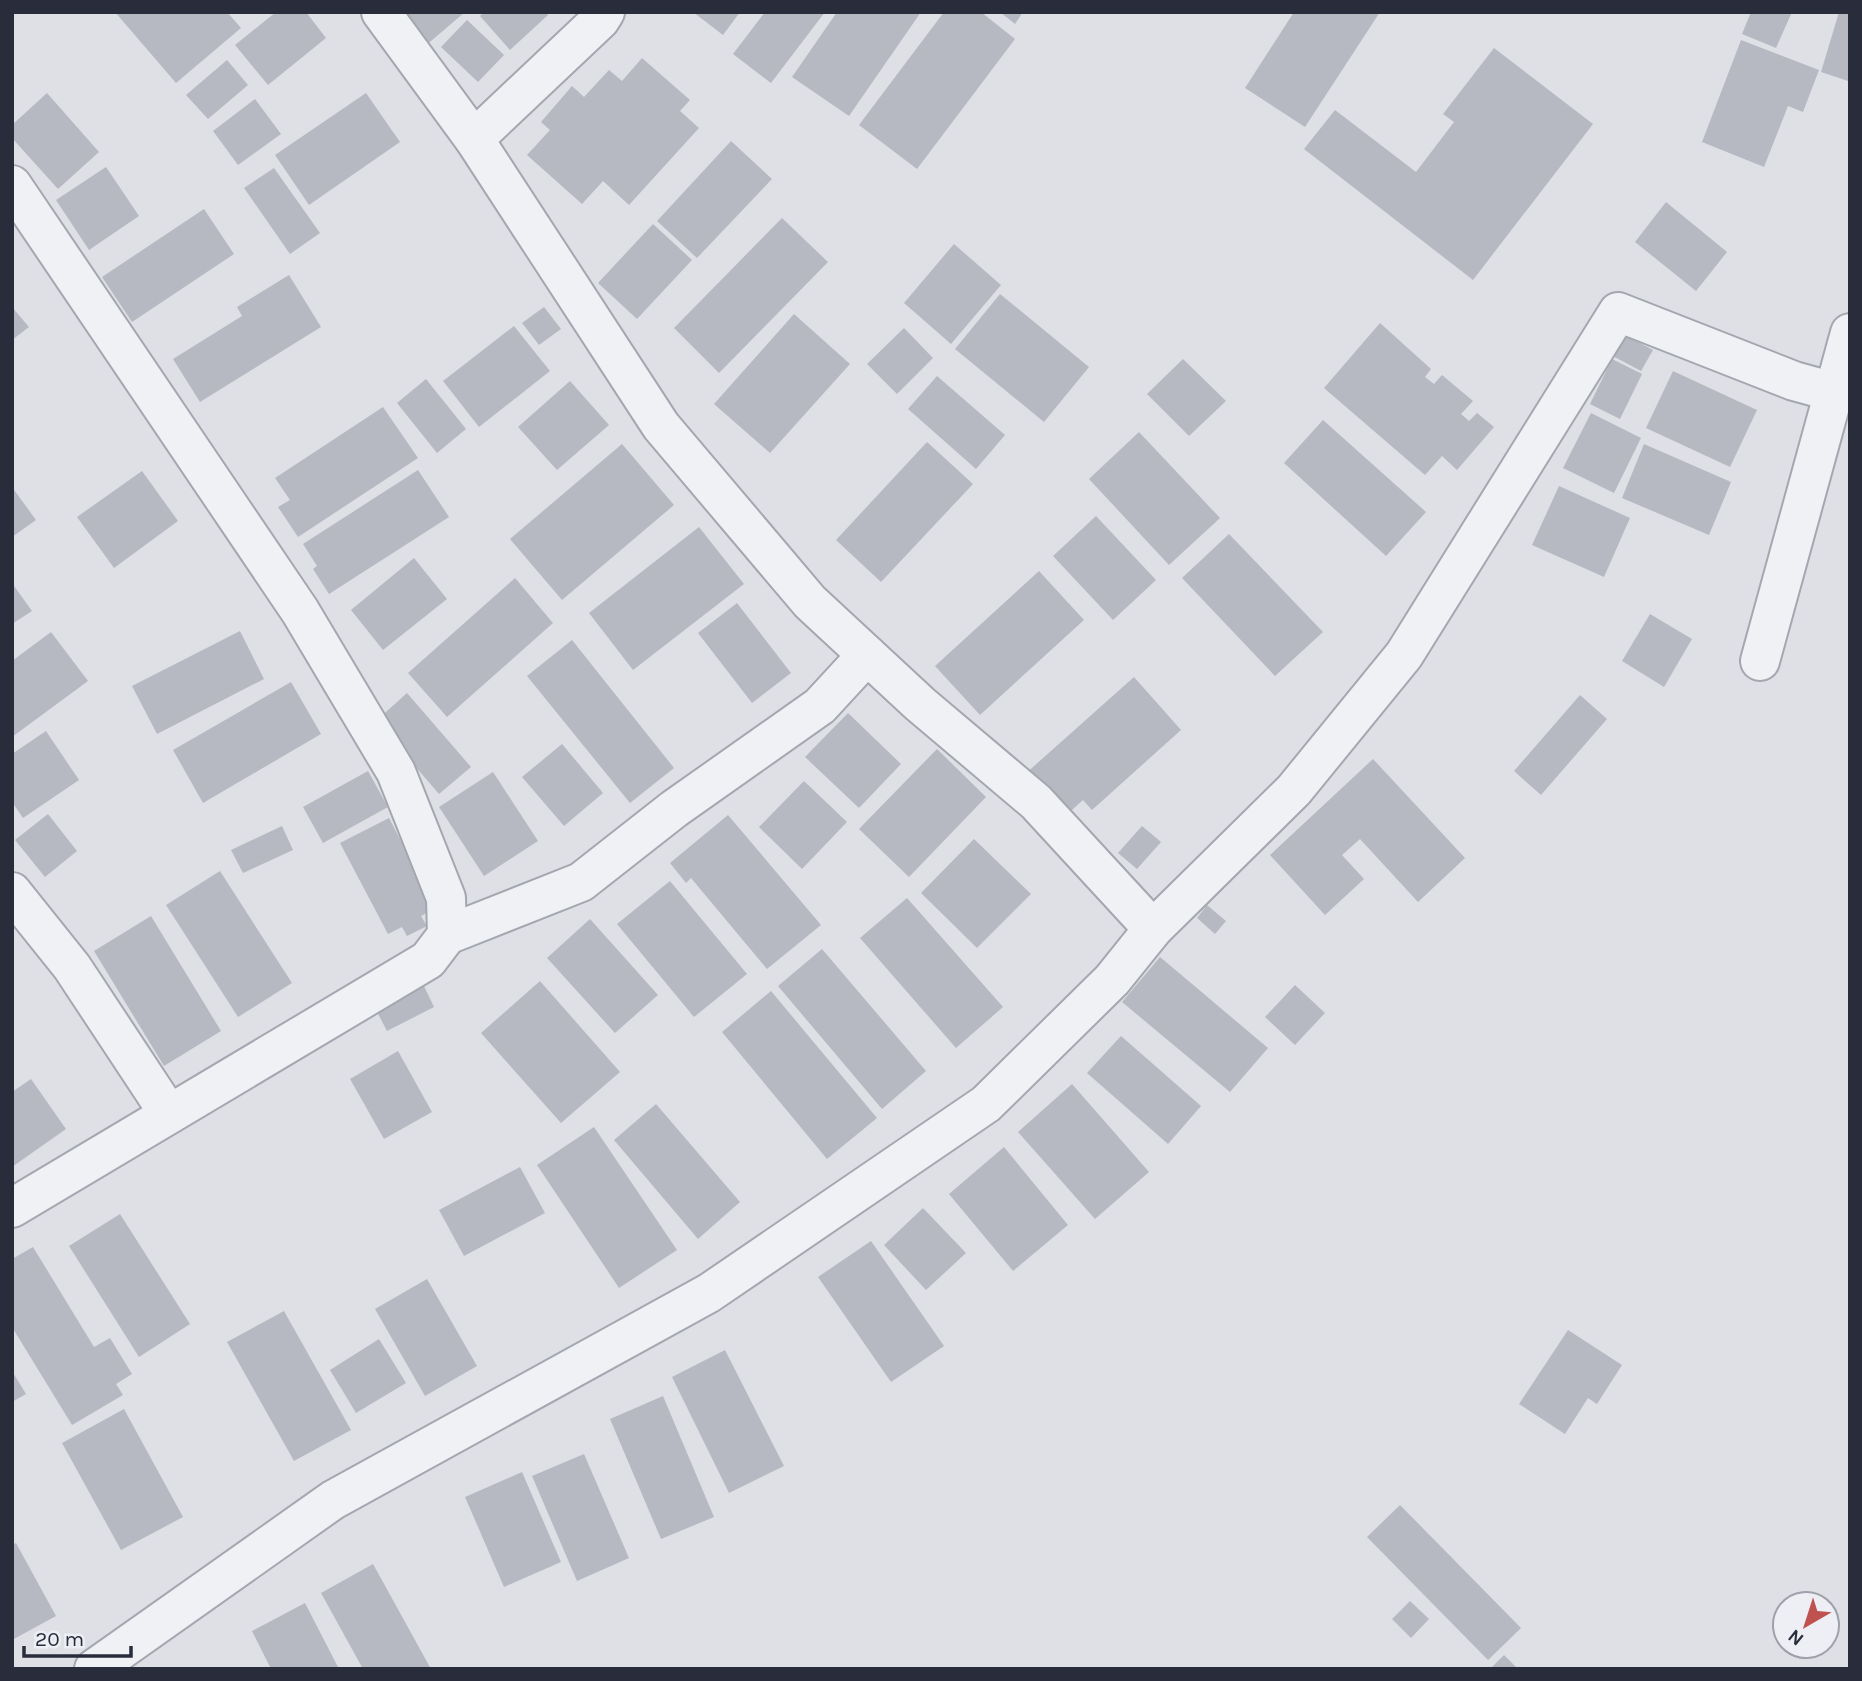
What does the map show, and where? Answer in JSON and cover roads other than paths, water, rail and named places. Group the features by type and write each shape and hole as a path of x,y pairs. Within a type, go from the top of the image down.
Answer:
{"street":[{"path":"381,12 474,139 661,426 810,602 1036,802 1153,929"},
{"path":"474,139 600,20 604,12"},
{"path":"12,185 300,611 396,772 446,898 447,935"},
{"path":"94,1669 333,1500 709,1293 986,1104 1112,980 1153,929 1294,790 1404,655 1618,312 1794,381 1833,392"},
{"path":"1760,661 1850,333"},
{"path":"12,1208 428,960 447,935 581,882 674,808 820,706 867,655"},
{"path":"12,892 66,958 169,1114"}]}
